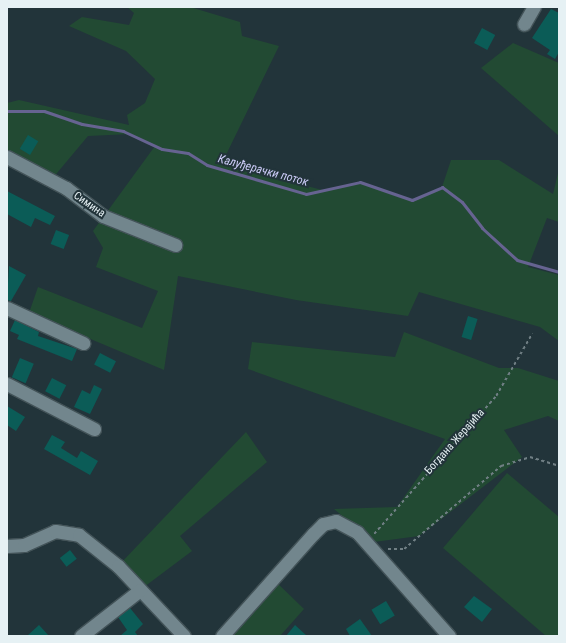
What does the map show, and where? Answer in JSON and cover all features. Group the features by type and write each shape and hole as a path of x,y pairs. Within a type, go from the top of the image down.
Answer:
{"street":[{"path":"524,24 534,7"},
{"name":"Симина","path":"7,157 66,188 103,216 175,245"},
{"path":"7,308 83,342"},
{"path":"7,384 94,429"},
{"path":"222,636 271,577 323,524 344,523 369,546 445,635"},
{"path":"7,546 24,545 55,531 67,531 100,549 184,636"},
{"path":"81,636 140,590"}],"path":[{"name":"Богдана Жерајића","path":"369,546 496,396 532,334"},
{"path":"369,546 404,549 479,484 513,460 530,457 559,466"}],"green space":[{"path":"127,7 190,7 240,22 242,36 279,46 224,159 245,170 326,191 360,182 412,200 442,187 451,160 499,160 553,194 559,169 559,222 547,218 528,267 559,275 559,341 540,327 419,292 408,316 296,300 178,276 164,370 29,313 38,287 142,328 158,291 96,267 103,248 93,231 155,146 131,134 88,136 52,179 7,158 7,103 19,100 129,125 127,115 145,103 155,79 126,51 69,26 82,17 129,25 134,13"},
{"path":"513,43 559,63 559,136 481,68"},
{"path":"404,332 499,368 518,368 559,381 559,421 548,416 504,430 522,457 419,536 374,542 334,509 397,507 445,439 248,369 252,342 395,357"},
{"path":"246,432 267,462 180,536 192,551 140,590 118,566"},
{"path":"507,473 559,517 559,636 546,636 443,548"},
{"path":"271,577 304,609 280,636 222,636"}],"building":[{"path":"551,9 559,13 559,52 555,59 547,54 550,50 532,38"},
{"path":"482,28 495,35 487,50 474,43"},
{"path":"28,135 38,141 30,155 20,149"},
{"path":"7,191 55,216 50,225 35,218 31,227 7,214"},
{"path":"56,230 69,235 64,249 51,244"},
{"path":"9,266 26,275 11,301 7,300"},
{"path":"468,316 478,319 471,340 462,337"},
{"path":"15,320 39,332 38,336 77,349 72,361 17,339 19,335 10,331"},
{"path":"100,353 116,361 110,373 94,365"},
{"path":"20,358 34,364 26,383 12,377"},
{"path":"52,378 66,385 59,399 45,391"},
{"path":"94,385 102,389 90,414 74,407 82,390 90,394"},
{"path":"7,406 25,417 16,431 7,425"},
{"path":"52,435 65,442 61,448 77,458 81,451 98,461 90,475 44,449"},
{"path":"70,550 77,559 67,567 60,558"},
{"path":"474,596 492,609 482,622 464,607"},
{"path":"386,601 395,616 380,624 371,610"},
{"path":"130,608 143,624 135,632 138,636 120,636 127,630 118,617"},
{"path":"360,619 372,636 350,636 346,629"},
{"path":"39,625 49,636 27,636"},
{"path":"295,625 307,636 286,636"}],"waterway":[{"name":"Калуђерачки поток","path":"7,111 44,111 82,124 123,131 162,149 188,153 207,165 306,194 360,182 412,200 442,187 462,202 482,228 517,260 559,272"}]}
